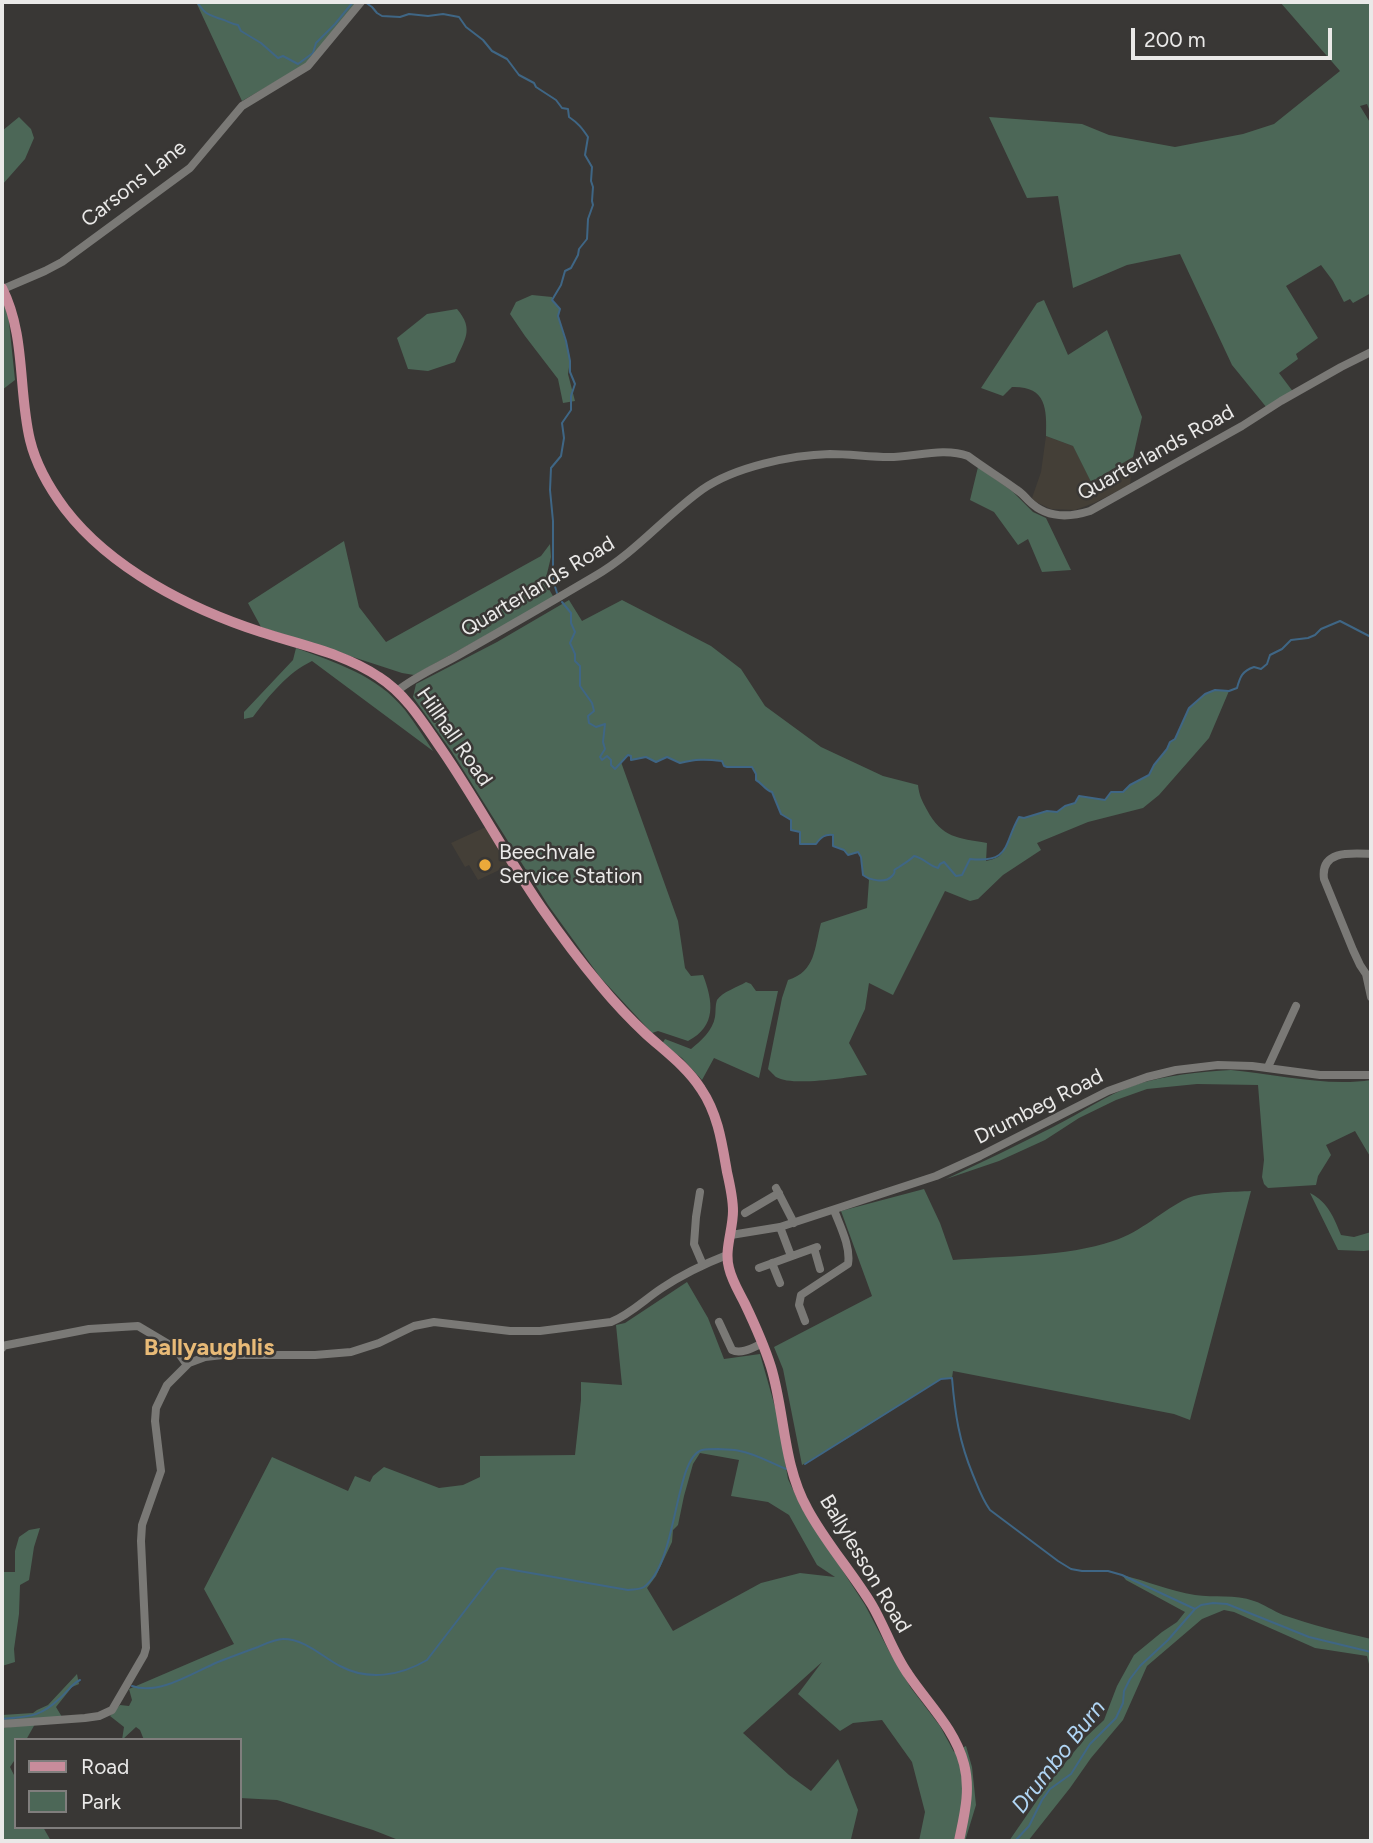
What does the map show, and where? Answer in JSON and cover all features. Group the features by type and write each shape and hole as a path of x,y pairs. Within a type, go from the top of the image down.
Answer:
{"main road":[{"name":"Hillhall Road","path":"2,288 17,330 26,419 34,456 65,509 95,541 131,569 202,609 236,624 349,661 383,679 397,691 429,731 472,794 530,890 566,942 627,1016 690,1074 708,1100 720,1133 732,1196 733,1217 727,1255"},
{"name":"Ballylesson Road","path":"727,1255 729,1270 763,1343 778,1390 791,1467 798,1490 808,1511 871,1603 907,1673 941,1717 960,1752 965,1767 968,1796 959,1841"}],"street":[{"name":"Carsons Lane","path":"2,288 62,262 190,168 242,106 308,66 360,3"},
{"name":"Quarterlands Road","path":"397,691 422,674 614,565 705,488 739,472 766,463 830,454 890,457 958,452 1021,492 1039,508 1060,516 1075,516 1090,511 1371,352"},
{"path":"1371,853 1342,854 1329,859 1324,866 1324,879 1360,965 1369,973 1371,997"},
{"path":"1268,1068 1296,1006"},
{"name":"Drumbeg Road","path":"731,1235 794,1223 950,1170 1080,1104 1126,1083 1147,1077 1197,1067 1237,1065 1320,1075 1371,1075"},
{"path":"746,1213 778,1190 794,1223"},
{"path":"700,1192 694,1244 703,1265"},
{"path":"805,1321 799,1305 802,1295 848,1264 850,1258 834,1210"},
{"path":"780,1227 791,1256"},
{"path":"759,1268 815,1248 820,1269"},
{"path":"2,1724 85,1718 107,1713 116,1705 144,1655 147,1639 141,1541 142,1525 161,1471 156,1408 167,1385 187,1365 205,1357 223,1355 315,1355 351,1352 379,1343 414,1326 434,1322 525,1331 611,1322 622,1318 660,1290 703,1265 727,1255"},
{"path":"772,1263 780,1283"},
{"path":"719,1322 732,1350 736,1352 763,1343"},
{"path":"2,1348 89,1329 138,1326 175,1348 187,1365"}],"shaded area":[{"path":"1046,436 1073,446 1091,482 1133,457 1130,485 1075,510 1051,509 1036,502 1032,498 1041,472"},
{"path":"488,826 510,865 478,880 469,865 465,867 451,843"}],"green space":[{"path":"196,2 355,4 306,64 242,101"},
{"path":"1280,2 1371,2 1371,114 1367,104 1360,106 1371,124 1371,293 1353,303 1350,299 1344,302 1321,265 1286,286 1318,338 1296,354 1298,359 1279,373 1294,393 1267,408 1232,365 1180,254 1127,265 1073,288 1058,196 1027,198 989,117 1082,124 1109,135 1175,147 1243,134 1274,124 1340,71"},
{"path":"19,117 31,129 34,138 25,159 2,185 2,131"},
{"path":"532,295 552,297 560,309 558,316 569,353 568,374 575,401 563,403 558,379 510,314 516,302"},
{"path":"2,298 8,312 15,380 2,390"},
{"path":"1044,300 1068,355 1107,330 1142,417 1133,457 1091,482 1073,446 1046,436 1045,408 1038,395 1032,390 1012,387 1003,396 981,388 1037,303"},
{"path":"457,309 467,329 455,362 428,371 408,369 397,338 427,314"},
{"path":"978,467 1012,491 1033,512 1046,518 1071,570 1042,572 1028,539 1018,545 994,512 970,500"},
{"path":"344,541 359,607 386,642 541,556 550,544 551,557 545,582 554,598 414,675 261,627 248,603"},
{"path":"569,600 582,621 622,600 711,646 741,669 765,706 821,747 883,776 918,785 924,804 939,826 959,838 987,843 986,861 1001,855 1019,817 1047,811 1057,812 1075,803 1079,796 1105,800 1111,792 1123,792 1149,775 1175,738 1189,708 1205,694 1215,690 1229,691 1209,738 1159,795 1143,808 1088,822 1037,843 1041,850 1003,875 978,899 970,901 945,891 893,995 869,983 865,1009 849,1043 867,1075 807,1081 784,1080 768,1069 782,998 788,980 809,965 821,923 867,908 869,880 863,875 858,853 848,855 833,846 833,835 823,836 816,844 800,844 800,832 791,830 791,820 781,814 772,792 756,780 752,767 727,767 721,761 710,760 680,763 667,757 656,762 646,757 631,760 628,755 621,762 678,921 685,968 691,976 703,975 710,1003 710,1012 704,1028 688,1041 658,1031 652,1033 600,977 548,905 452,752 413,697 416,684 497,642"},
{"path":"296,648 355,672 382,688 405,710 433,751 312,661 287,678 253,717 244,719 244,712 293,660"},
{"path":"746,982 756,991 778,991 759,1078 714,1058 702,1080 682,1058 662,1044 665,1039 691,1049 712,1026 719,997"},
{"path":"1231,1070 1319,1081 1371,1080 1371,1158 1355,1131 1326,1145 1331,1155 1318,1176 1316,1185 1268,1188 1262,1177 1264,1160 1258,1085 1197,1084 1147,1089 1116,1100 1079,1118 1045,1140 999,1161 946,1179 1135,1085 1183,1075"},
{"path":"924,1189 953,1260 1055,1253 1095,1246 1133,1232 1188,1198 1210,1193 1251,1191 1190,1420 1174,1414 953,1371 952,1378 941,1379 802,1465 783,1369 774,1347 872,1296 841,1211"},
{"path":"1310,1193 1326,1206 1341,1235 1354,1237 1371,1232 1371,1250 1338,1250"},
{"path":"687,1282 708,1318 724,1359 760,1354 777,1414 788,1479 801,1507 865,1605 911,1688 940,1726 954,1752 966,1746 972,1767 976,1805 965,1841 919,1841 925,1812 912,1762 882,1720 853,1723 840,1731 798,1694 822,1662 743,1733 789,1775 811,1791 838,1759 858,1810 851,1839 860,1841 401,1841 277,1800 242,1798 242,1738 143,1738 136,1727 122,1738 124,1727 110,1716 120,1705 129,1706 132,1700 129,1689 234,1644 204,1589 272,1457 348,1491 355,1476 370,1482 384,1467 439,1488 463,1485 480,1477 480,1456 575,1455 581,1382 622,1385 616,1325 625,1323","holes":["700,1453 739,1460 731,1496 768,1502 789,1515 817,1565 835,1577 800,1573 761,1583 673,1631 647,1588 656,1576 672,1542 673,1530 678,1525 693,1464"]},
{"path":"40,1528 29,1580 20,1585 15,1662 2,1666 2,1572 15,1572 15,1551 19,1537 29,1530"},
{"path":"1122,1575 1186,1593 1247,1599 1294,1619 1371,1639 1371,1665 1367,1656 1315,1648 1234,1612 1224,1610 1202,1619 1147,1666 1123,1720 1028,1841 1009,1841 1049,1783 1086,1737 1104,1720 1117,1686 1134,1655 1177,1622 1185,1612 1126,1580"},
{"path":"77,1674 79,1684 72,1687 56,1707 62,1717 2,1721 2,1715 33,1713 48,1705"},
{"path":"35,1724 27,1738 14,1738 14,1761 10,1767 14,1775 14,1829 44,1829 51,1841 2,1841 2,1728"}],"waterway":[{"path":"197,2 207,14 238,25 241,31 278,58 283,56 298,64 313,53 316,43 353,2"},
{"path":"365,2 382,16 443,14 459,17 492,51 507,59 519,75 534,83 562,108 568,109 569,117 588,137 585,155 592,167 593,205 588,219 587,239 579,249 571,268 565,271 552,300 560,309 558,316 575,384 571,396 571,410 562,423 564,438 561,456 551,468 553,580 557,593"},
{"path":"562,602 571,613 575,632 570,643 575,661 580,666 580,686 592,703 594,711 588,716 589,723 596,727 605,724 605,749 600,757 602,760 607,756 615,769 628,755 631,760 646,757 656,762 667,757 680,763 711,760 722,761 727,767 752,767 756,780 772,792 781,814 791,820 791,830 800,832 800,844 816,844 823,837 833,835 833,846 844,850 848,855 858,852 863,875 878,880 886,880 914,856 938,868 944,862 956,876 962,875 970,859 993,858 1004,850 1019,817 1047,811 1057,812 1075,803 1079,796 1105,800 1111,792 1123,792 1149,775 1170,742 1175,739 1189,708 1205,694 1237,688 1244,673 1254,667 1261,669 1267,664 1270,655 1291,640 1308,638 1340,621 1371,637"},
{"path":"805,1464 941,1379 952,1378 956,1416 964,1451 980,1493 990,1510 1071,1569 1108,1571 1122,1575 1195,1609"},
{"path":"132,1686 153,1688 165,1685 218,1662 283,1639 306,1645 340,1666 362,1674 384,1675 406,1670 427,1660 497,1569 628,1590 644,1587 655,1575 663,1557 686,1471 693,1457 702,1450 746,1452 786,1469"},
{"name":"Drumbo Burn","path":"1015,1841 1029,1826 1050,1789 1071,1774 1090,1744 1116,1718 1123,1703 1124,1691 1140,1666 1201,1605 1227,1604 1309,1637 1371,1652"},
{"path":"2,1719 39,1713 80,1680"}],"place":[{"name":"Beechvale Service Station","path":"485,865"}],"district":[{"name":"Ballyaughlis","path":"209,1348"}]}
